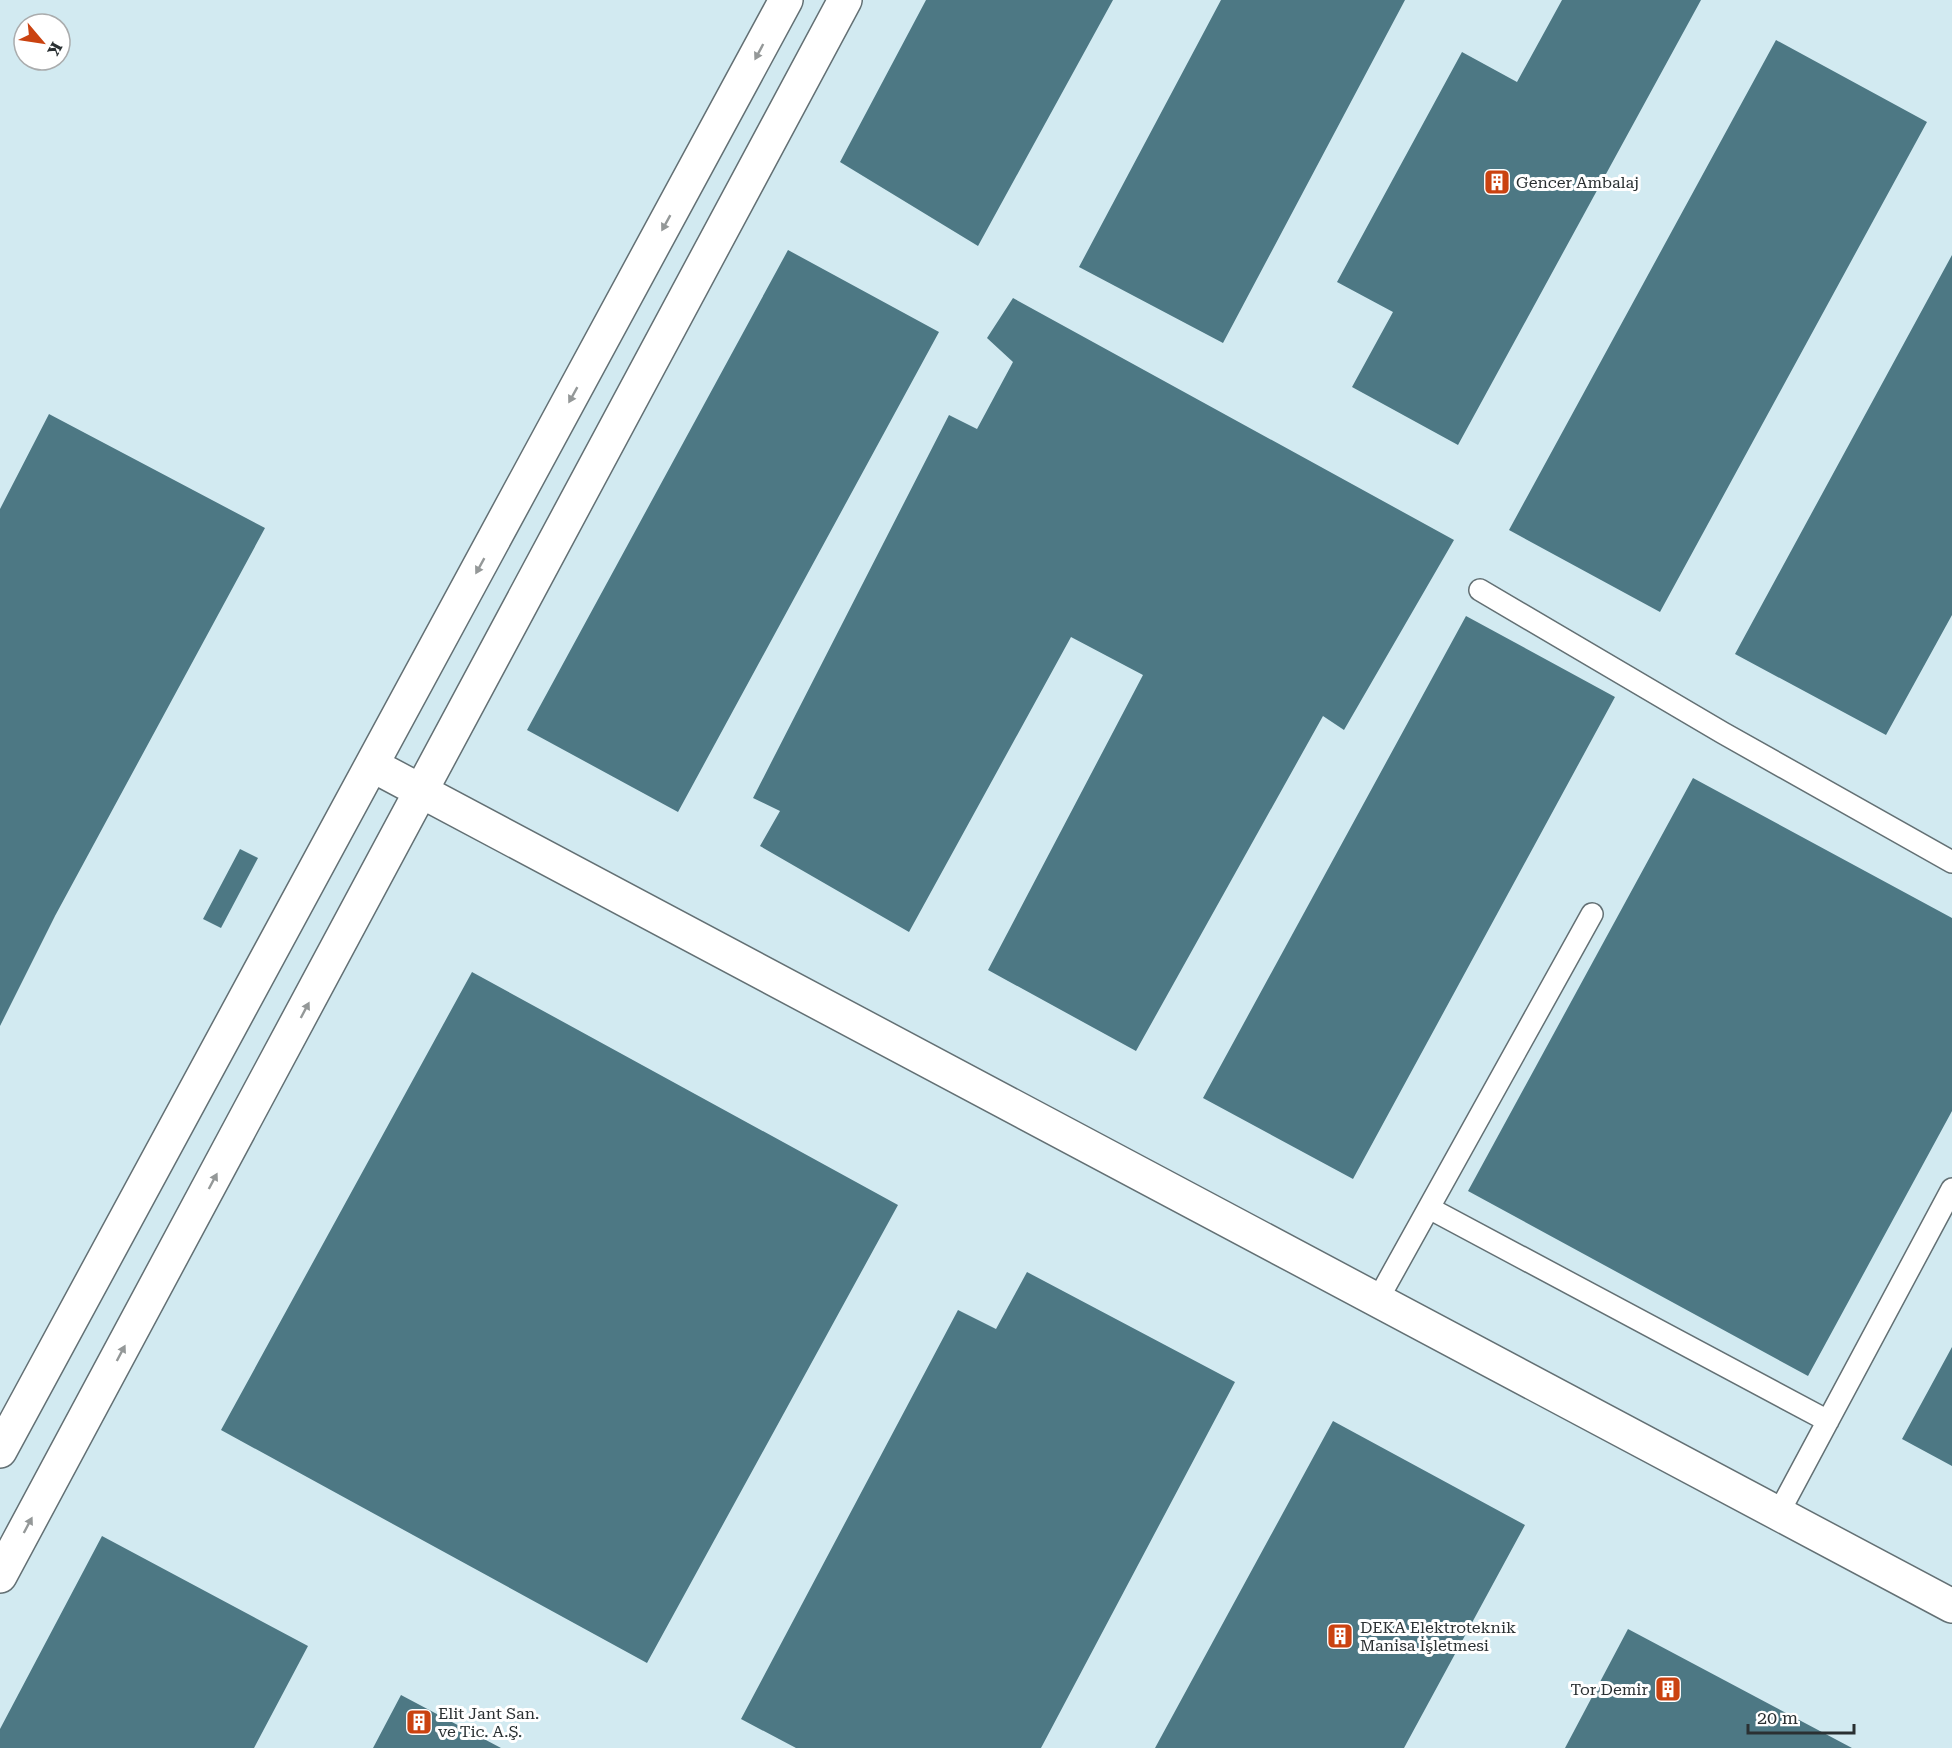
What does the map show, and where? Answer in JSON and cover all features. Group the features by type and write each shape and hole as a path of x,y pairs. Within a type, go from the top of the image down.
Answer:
{"street":[{"path":"0,1451 786,0"},
{"path":"0,1576 845,0"},
{"path":"372,765 1952,1606"}],"lane":[{"path":"1480,590 1723,733 1952,862"},
{"path":"1377,1301 1592,914"},
{"path":"1778,1514 1952,1189"},
{"path":"1429,1208 1828,1420"}],"shaded area":[{"path":"0,0 1952,0 1952,1748 0,1748"}],"building":[{"path":"926,0 1113,0 978,246 840,162"},
{"path":"1221,0 1405,0 1223,343 1079,267"},
{"name":"Gencer Ambalaj","path":"1562,0 1701,0 1458,445 1352,387 1393,312 1337,282 1462,52 1517,82"},
{"path":"1776,40 1927,122 1660,612 1509,530"},
{"path":"788,250 939,332 678,812 527,730"},
{"path":"1952,255 1952,615 1886,735 1735,654"},
{"path":"1013,298 1454,540 1344,730 1323,716 1136,1051 988,970 1143,675 1071,637 909,932 760,846 780,811 753,798 949,415 977,429 1013,362 987,338"},
{"path":"49,414 265,528 55,916 0,1026 0,509"},
{"path":"1466,616 1615,697 1353,1179 1203,1098"},
{"path":"1693,778 1952,918 1952,1111 1808,1376 1468,1191"},
{"path":"240,849 258,858 221,928 203,919"},
{"path":"472,972 898,1205 647,1663 221,1430"},
{"path":"1027,1272 1235,1382 1041,1748 796,1748 741,1719 958,1310 996,1329"},
{"path":"1952,1347 1952,1466 1902,1439"},
{"name":"DEKA Elektroteknik Manisa İşletmesi","path":"1333,1421 1525,1525 1404,1748 1155,1748"},
{"path":"102,1536 308,1646 254,1748 0,1748 0,1729"},
{"name":"Tor Demir","path":"1628,1629 1852,1748 1565,1748"},
{"name":"Elit Jant San. ve Tic. A.Ş.","path":"401,1695 501,1748 373,1748"}],"place":[{"name":"Gencer Ambalaj","path":"1497,182"},
{"name":"DEKA Elektroteknik Manisa İşletmesi","path":"1340,1636"},
{"name":"Tor Demir","path":"1668,1689"},
{"name":"Elit Jant San. ve Tic. A.Ş.","path":"419,1722"}]}
